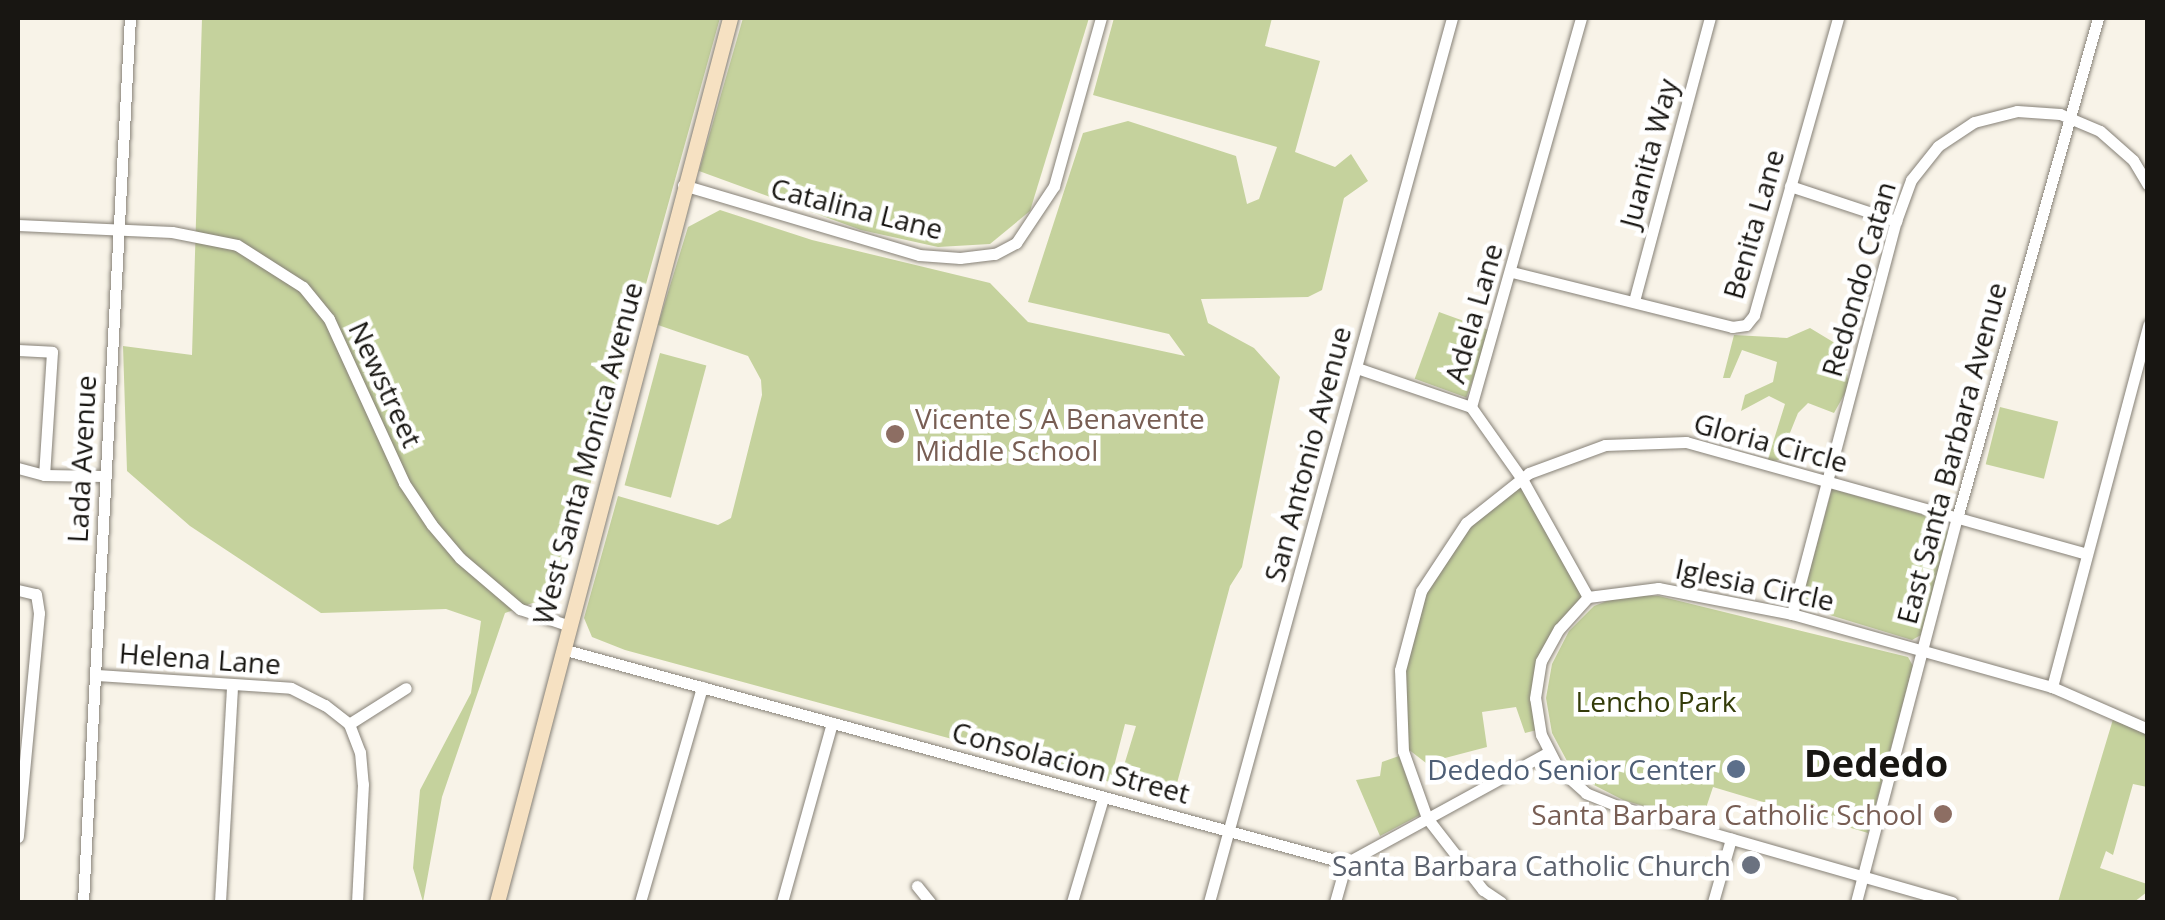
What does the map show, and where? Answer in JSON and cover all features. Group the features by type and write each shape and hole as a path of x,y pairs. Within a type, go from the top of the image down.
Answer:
{"main road":[{"name":"West Santa Monica Avenue","path":"497,902 730,18"}],"street":[{"name":"Lada Avenue","path":"83,902 130,18"},
{"name":"Catalina Lane","path":"683,185 919,255 960,258 995,254 1016,243 1054,186 1100,18"},
{"name":"San Antonio Avenue","path":"1209,902 1452,18"},
{"name":"Adela Lane","path":"1581,18 1471,407 1522,479 1588,597"},
{"name":"Juanita Way","path":"1634,300 1710,18"},
{"name":"Benita Lane","path":"1512,272 1732,327 1746,325 1754,315 1838,18"},
{"name":"East Santa Barbara Avenue","path":"1856,902 1957,518 2098,18"},
{"name":"Redondo Catan","path":"1792,614 1896,221 1911,180 1929,157 1974,122 2016,111 2069,117 2100,131 2133,160 2148,185"},
{"path":"1790,186 1896,221"},
{"name":"Newstreet","path":"18,224 172,232 237,246 303,287 329,318 404,483 432,525 460,558 520,609 568,625"},
{"path":"2052,687 2148,325"},
{"path":"18,350 52,352 44,475"},
{"path":"1357,368 1471,407"},
{"name":"Gloria Circle","path":"1502,902 1483,890 1427,818 1403,751 1400,670 1421,591 1466,524 1522,479 1605,444 1686,442 2086,554"},
{"path":"18,468 44,475 104,476"},
{"name":"Iglesia Circle","path":"1588,597 1658,588 1792,614 2052,687 2148,729"},
{"path":"18,590 36,594 39,612 24,707 18,838"},
{"path":"1588,597 1559,629 1541,661 1534,698 1548,753 1586,793 1952,902"},
{"name":"Consolacion Street","path":"562,649 1346,862"},
{"name":"Helena Lane","path":"96,675 291,688 325,704 349,724"},
{"path":"220,902 232,685"},
{"path":"358,902 363,784 360,752 349,724 406,688"},
{"path":"640,902 702,688"},
{"path":"782,902 832,723"},
{"path":"1335,902 1346,862 1548,753"},
{"path":"1072,902 1103,798"},
{"path":"1713,902 1731,839"},
{"path":"917,886 930,902"}],"green space":[{"path":"202,18 720,18 560,593 505,613 442,797 423,902 413,868 420,790 471,693 481,621 446,609 321,613 190,526 127,471 123,346 192,355"},
{"path":"743,18 1089,18 1030,211 990,244 938,247 861,230 699,171"},
{"path":"1114,18 1272,18 1265,46 1320,61 1295,152 1335,167 1351,154 1368,181 1344,198 1322,290 1308,297 1201,299 1208,323 1254,348 1280,377 1242,567 1230,586 1173,798 1118,785 1136,726 1125,724 1110,782 625,650 592,637 584,618 618,496 718,525 731,518 762,395 761,380 748,356 658,325 688,227 720,210 812,240 990,283 1028,322 1185,356 1169,334 1028,302 1083,133 1128,121 1236,156 1247,204 1259,199 1277,147 1093,95"},
{"path":"1439,312 1491,331 1466,398 1415,379"},
{"path":"1810,328 1843,348 1849,386 1834,413 1808,403 1798,413 1779,460 1767,462 1785,404 1769,396 1741,411 1745,395 1773,382 1777,362 1742,350 1730,378 1723,378 1734,335 1787,338"},
{"path":"660,353 706,365 671,498 625,485"},
{"path":"2000,407 2058,422 2044,479 1986,464"},
{"path":"1522,486 1585,597 1538,660 1537,730 1525,733 1516,707 1482,712 1487,747 1426,763 1408,749 1403,669 1425,593 1468,525"},
{"path":"1832,489 1945,521 1948,535 1921,635 1912,640 1800,606"},
{"name":"Lencho Park","path":"1623,595 1659,596 1908,657 1913,666 1868,833 1713,787 1701,823 1623,800 1592,784 1567,761 1552,733 1546,698 1552,664 1569,631 1594,606"},
{"path":"2114,716 2147,735 2147,787 2133,784 2113,855 2106,851 2100,868 2147,884 2147,892 2134,902 2058,902"},
{"path":"1399,756 1420,815 1380,836 1356,780 1380,776 1382,762"}],"place":[{"name":"Vicente S A Benavente Middle School","path":"895,434"},
{"name":"Dededo Senior Center","path":"1736,769"},
{"name":"Santa Barbara Catholic School","path":"1943,814"},
{"name":"Santa Barbara Catholic Church","path":"1751,865"}],"district":[{"name":"Dededo","path":"1876,763"}]}
